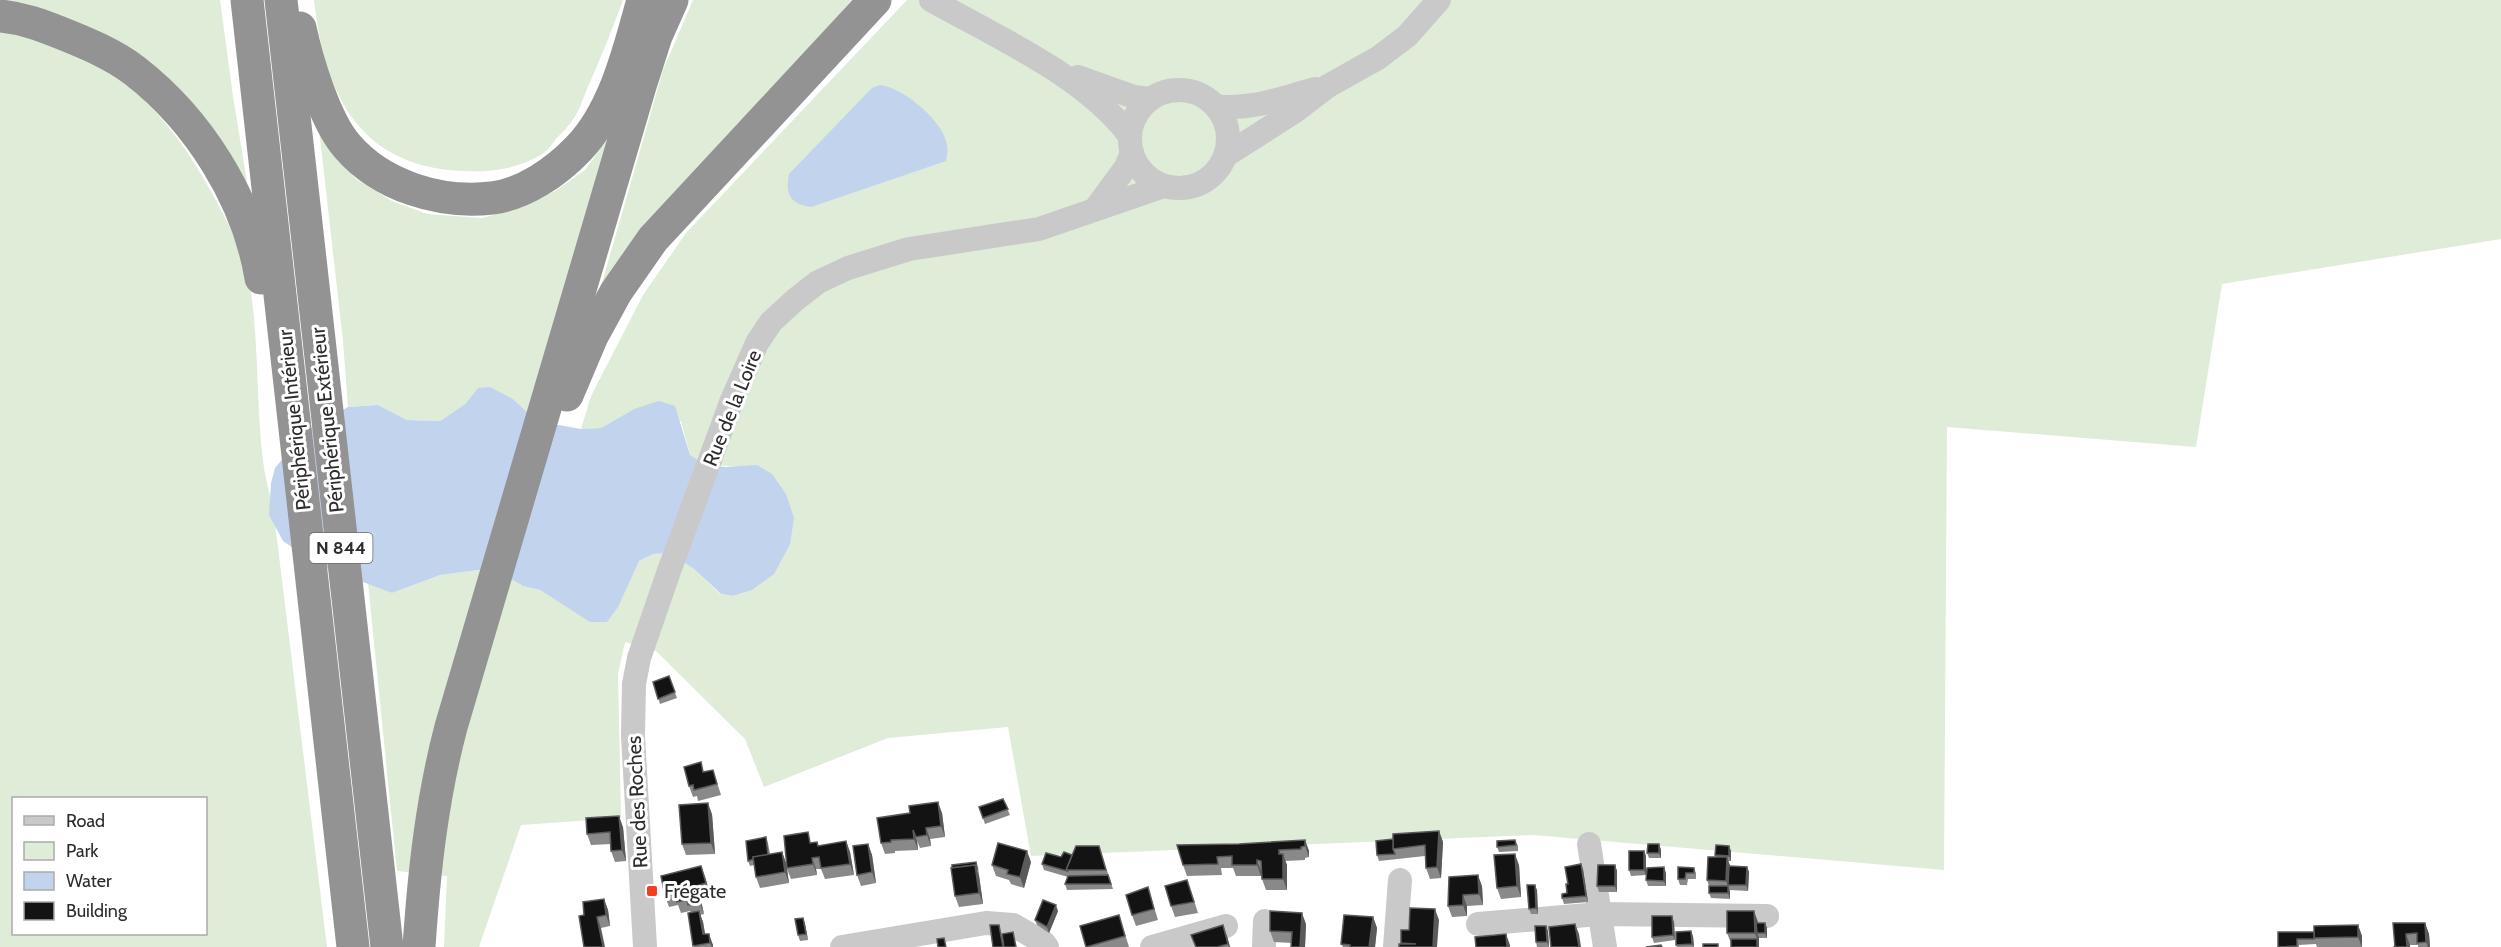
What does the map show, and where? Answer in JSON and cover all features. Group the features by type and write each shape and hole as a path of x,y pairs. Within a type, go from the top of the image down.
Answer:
{"highway":[{"name":"Périphérique Intérieur","path":"247,0 352,947"},
{"name":"Périphérique Extérieur","path":"280,0 387,947"},
{"path":"296,0 301,30 316,87 346,145 375,172 414,190 453,199 493,198 522,189 555,171 579,148 598,122 615,87 634,34 643,0"},
{"path":"419,947 428,837 441,763 511,527 529,507 550,438 559,390 640,86 656,36 672,0"},
{"path":"559,390 616,292 653,238 871,5"},
{"path":"0,16 19,18 90,45 134,70 171,105 199,136 231,189 256,253 263,294 282,321"}],"street":[{"path":"931,0 1058,72 1101,105 1131,144 1144,174 1164,186 1180,188 1204,181 1217,170 1225,156 1228,134 1224,119 1216,106 1199,94 1179,89 1169,90 1150,99 1138,111 1131,144 1126,166 1089,211"},
{"path":"1225,156 1294,112 1328,86 1378,58 1407,36 1438,0"},
{"path":"1058,72 1134,97 1150,99"},
{"path":"1216,106 1229,108 1251,106 1328,86"},
{"name":"Rue de la Loire","path":"639,657 732,400 757,343 771,322 818,282 848,268 909,249 1039,229 1164,186"},
{"name":"Rue des Roches","path":"639,657 633,684 633,736 645,947"},
{"path":"1589,844 1605,947"},
{"path":"1395,947 1400,880"},
{"path":"1478,924 1599,914 1767,916"},
{"path":"1264,947 1265,921"},
{"path":"842,947 986,923 1013,925 1047,947"},
{"path":"1152,947 1226,926"}],"green space":[{"path":"0,0 220,0 251,207 221,146"},
{"path":"314,0 623,0 578,111 549,148 525,163 514,166 493,170 461,171 426,166 396,155 372,139 353,118 338,93 327,65"},
{"path":"693,0 852,0 736,129 600,290 663,70"},
{"path":"907,0 2501,0 2501,239 2222,284 2196,447 1947,427 1944,870 1533,835 1031,856 1008,727 888,738 764,787 745,739 656,651 625,642 618,674 621,818 521,825 479,947 444,947 447,876 397,871 368,583 392,593 440,575 478,570 501,573 523,586 540,590 591,622 607,622 639,561 653,554 670,553 694,569 720,594 733,596 752,590 741,467 704,464 690,455 681,421 634,409 601,428 581,429 591,396 643,295 686,233"},
{"path":"0,31 38,40 71,52 100,67 127,85 150,106 172,131 192,160 212,193 244,261 253,307 263,461 274,515 327,947 0,947"},
{"path":"319,129 333,151 356,179 392,201 427,214 482,218 525,206 555,191 585,170 614,130 528,413 513,399 478,388 465,404 440,421 407,420 378,405 348,407 343,341"}],"water":[{"path":"880,85 908,97 935,121 946,141 946,161 811,207 794,201 788,187 789,174 872,88"},
{"path":"490,387 513,399 528,413 553,424 581,429 601,428 634,409 659,401 675,406 690,455 704,464 725,467 757,465 772,474 786,494 794,518 790,544 774,574 752,590 733,596 721,594 694,569 670,553 653,554 639,561 618,607 607,622 590,622 540,590 523,586 501,573 478,570 440,575 392,593 318,565 283,541 269,515 271,483 275,468 306,431 348,407 378,405 407,420 440,421 465,404 478,388"}],"building":[{"path":"669,676 675,692 658,699 653,682"},
{"path":"701,762 703,772 713,770 717,784 694,790 693,785 689,786 684,767"},
{"path":"1003,799 1008,809 983,818 979,807"},
{"path":"938,802 941,826 926,828 927,835 916,837 913,830 914,839 881,843 877,818 910,813 909,806"},
{"path":"708,803 711,843 682,844 679,805"},
{"path":"619,816 622,850 611,851 610,832 587,834 586,818"},
{"path":"1439,831 1437,867 1426,868 1425,845 1393,849 1393,834"},
{"path":"808,832 810,843 817,842 818,846 846,841 850,864 821,868 819,857 812,858 813,864 787,868 784,836"},
{"path":"766,837 768,855 753,857 754,859 748,861 746,841"},
{"path":"1393,839 1395,854 1377,855 1376,841"},
{"path":"1305,840 1305,846 1301,849 1279,850 1279,854 1283,854 1283,879 1262,879 1261,861 1257,860 1257,865 1232,865 1232,856 1217,857 1218,864 1183,865 1177,845 1239,844"},
{"path":"1515,840 1516,845 1497,847 1497,841"},
{"path":"998,843 1027,851 1020,877 1007,874 1008,870 992,865"},
{"path":"868,844 872,872 857,875 853,846"},
{"path":"1648,844 1659,844 1659,853 1647,853"},
{"path":"1716,845 1729,846 1729,856 1715,855"},
{"path":"1076,846 1099,846 1106,870 1066,870"},
{"path":"1629,851 1644,851 1644,870 1629,870"},
{"path":"782,852 785,872 756,877 753,857"},
{"path":"1064,852 1072,855 1067,871 1042,864 1046,853 1061,857"},
{"path":"1515,854 1517,886 1497,888 1494,855"},
{"path":"1708,857 1727,857 1726,881 1707,880"},
{"path":"976,862 977,870 975,865 952,868 952,865"},
{"path":"1581,864 1586,896 1562,898 1562,894 1567,893 1566,884 1568,884 1565,867"},
{"path":"975,865 979,893 955,896 951,868"},
{"path":"1598,865 1615,865 1615,886 1597,886"},
{"path":"701,866 706,883 696,886 700,903 688,905 687,900 677,902 674,894 665,896 661,876"},
{"path":"1729,866 1747,867 1746,885 1728,885"},
{"path":"1664,867 1664,881 1646,880 1647,868"},
{"path":"1678,867 1694,868 1694,873 1686,873 1685,879 1678,879"},
{"path":"1108,875 1111,884 1065,884 1068,876"},
{"path":"1478,875 1479,894 1463,895 1463,905 1448,906 1449,877"},
{"path":"1187,880 1194,902 1171,906 1165,886"},
{"path":"1527,885 1535,885 1536,908 1529,909"},
{"path":"1709,886 1728,886 1728,893 1709,893"},
{"path":"1148,887 1154,909 1132,915 1126,895"},
{"path":"604,899 606,915 597,917 603,947 584,947 579,916 584,915 583,902"},
{"path":"1043,900 1056,905 1047,927 1035,920"},
{"path":"1410,908 1435,909 1433,947 1399,947 1399,944 1416,944 1401,943 1401,930 1409,930"},
{"path":"699,911 703,934 709,934 710,943 693,946 688,913"},
{"path":"1270,911 1302,913 1300,947 1291,947 1292,932 1270,931"},
{"path":"1727,911 1754,911 1755,933 1727,933"},
{"path":"1119,915 1125,936 1086,947 1080,926"},
{"path":"1344,915 1373,917 1369,947 1350,947 1350,945 1341,944"},
{"path":"1652,916 1672,916 1673,935 1652,937"},
{"path":"803,918 806,934 798,935 795,919"},
{"path":"1756,923 1765,923 1765,933 1757,933"},
{"path":"2393,923 2425,923 2426,942 2417,943 2417,933 2406,934 2407,947 2395,947"},
{"path":"1575,924 1579,947 1551,947 1549,927"},
{"path":"990,925 999,925 1003,947 993,947"},
{"path":"1223,925 1228,944 1217,947 1196,947 1191,935"},
{"path":"2358,925 2358,937 2314,938 2314,926"},
{"path":"1535,926 1546,926 1547,942 1536,942"},
{"path":"1691,931 1692,944 1676,945 1676,932"},
{"path":"1013,932 1016,947 1004,947 1002,934"},
{"path":"2278,932 2314,932 2314,939 2297,939 2297,946 2278,947"},
{"path":"1506,934 1507,947 1476,947 1475,937"},
{"path":"944,938 946,947 938,947 937,939"},
{"path":"1731,939 1757,939 1757,947 1731,947"},
{"path":"1703,944 1718,944 1718,947 1703,947"}],"place":[{"name":"Frégate","path":"652,891"}]}
